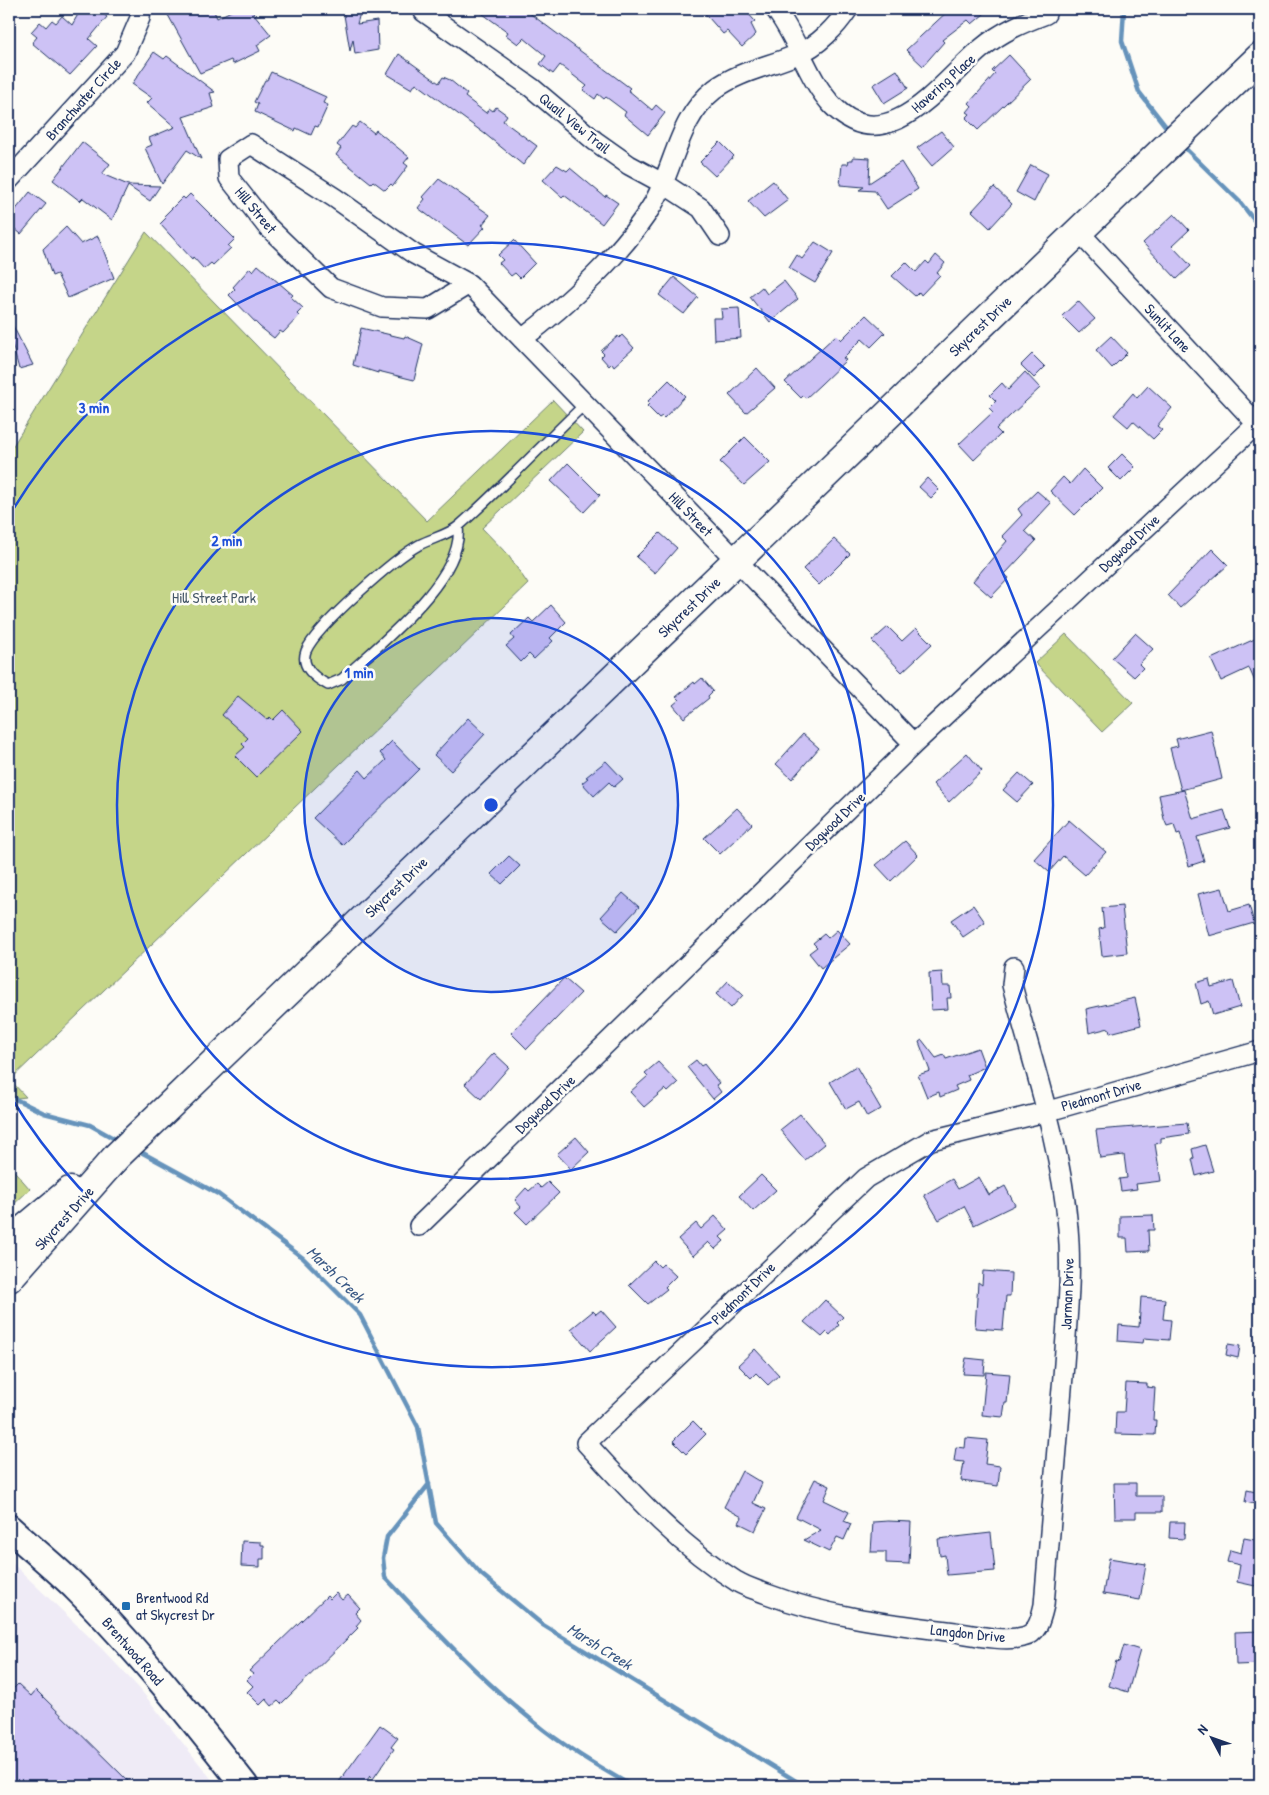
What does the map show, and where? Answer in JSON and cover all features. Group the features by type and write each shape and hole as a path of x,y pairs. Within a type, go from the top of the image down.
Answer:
{"main road":[{"name":"Skycrest Drive","path":"9,1278 117,1156 1260,57"},
{"name":"Skycrest Drive","path":"9,1242 117,1156"},
{"name":"Brentwood Road","path":"9,1528 76,1588 118,1632 245,1786"}],"street":[{"name":"Branchwater Circle","path":"9,180 125,53 140,18 140,9"},
{"name":"Havering Place","path":"775,9 784,20 800,53 833,106 847,118 868,126 883,126 902,118 930,97 982,48 1005,31 1046,14"},
{"path":"522,339 545,322 623,246 637,229 664,184 677,143 690,117 714,90 731,79 800,53 837,25 848,9"},
{"name":"Quail View Trail","path":"424,12 532,88 595,141 629,165 664,184 701,208 720,236"},
{"name":"Hill Street","path":"469,284 428,309 382,307 331,288 266,225 229,178 228,159 251,144 335,198 414,254 469,284 914,744"},
{"name":"Sunlit Lane","path":"1079,232 1257,424"},
{"name":"Dogwood Drive","path":"419,1226 914,744 1257,424"},
{"name":"Jarman Drive","path":"1014,967 1012,985 1060,1166 1068,1229 1068,1298 1044,1605 1039,1626"},
{"name":"Piedmont Drive","path":"893,1624 828,1613 783,1600 738,1583 709,1564 679,1539 586,1443 866,1178 931,1140 1045,1112 1260,1051"},
{"name":"Langdon Drive","path":"893,1624 995,1638 1024,1638 1039,1626"}],"lane":[{"path":"458,527 460,540 443,577 417,609 342,679 328,685 314,678 307,668 306,651 324,626 362,590 418,546 458,527 584,404"}],"shaded area":[{"path":"9,1560 102,1649 139,1688 217,1786 9,1786"}],"green space":[{"name":"Hill Street Park","path":"146,232 427,521 553,400 583,432 482,528 508,555 528,584 10,1080 26,1097 9,1099 9,452"},
{"path":"1066,634 1133,703 1102,732 1035,663"},
{"path":"9,1165 30,1189 9,1209"}],"building":[{"path":"81,9 97,9 107,17 89,39 97,46 70,75 32,43 37,37 31,32 40,22 46,27 52,20 56,23 62,16 72,25"},
{"path":"179,9 213,9 217,18 235,9 250,9 271,35 257,45 260,51 233,64 231,60 200,73 168,15"},
{"path":"343,9 361,9 357,24 377,21 378,50 355,54 353,39 350,51"},
{"path":"476,9 524,9 630,88 628,90 652,110 656,105 665,113 648,135 624,115 626,112 606,97 604,99 598,94 595,99 583,90 587,86 560,65 553,74 540,64 546,56 524,38 518,44 506,35 508,32"},
{"path":"701,9 744,9 755,21 751,24 756,34 742,47 727,31 723,34"},
{"path":"950,9 990,9 972,24 968,20 942,40 944,42 923,66 906,50"},
{"path":"154,52 164,59 167,56 215,92 210,93 214,107 183,117 201,159 187,150 162,184 145,148 152,145 149,138 175,127 147,103 152,98 132,84"},
{"path":"399,54 439,83 443,77 450,80 467,94 465,97 486,113 489,108 493,111 496,107 507,115 503,121 537,146 523,165 416,83 412,89 387,74"},
{"path":"1009,55 1031,79 978,130 966,118 970,114 967,112 972,106 969,103 995,74 992,71"},
{"path":"897,70 908,88 884,103 873,85"},
{"path":"271,72 326,97 323,103 328,105 318,127 315,126 311,135 296,128 295,131 255,112 258,104 254,102"},
{"path":"360,122 374,133 376,130 409,157 404,163 408,166 393,186 391,184 385,190 373,181 371,183 336,155 341,148 337,145 352,126 355,128"},
{"path":"941,131 954,147 932,166 917,148"},
{"path":"82,142 110,164 102,174 128,185 160,186 150,201 128,186 112,220 83,198 80,201 53,180"},
{"path":"720,142 734,156 715,176 700,162"},
{"path":"853,157 870,158 869,183 901,162 918,189 887,209 875,191 859,190 864,187 840,185 842,164 848,164 849,160 853,160"},
{"path":"557,165 567,171 570,168 605,197 606,195 618,203 602,224 564,195 562,197 543,180"},
{"path":"1031,165 1048,174 1034,202 1016,192"},
{"path":"439,179 490,215 482,225 485,227 468,245 418,208 425,199 423,197"},
{"path":"773,181 788,200 764,218 748,201"},
{"path":"994,187 1012,204 990,228 972,211"},
{"path":"30,192 46,204 21,234 9,224 9,218"},
{"path":"190,194 235,239 228,246 231,248 213,265 211,263 204,269 193,257 192,259 160,224 166,218 164,216 183,197 185,199"},
{"path":"1174,214 1189,230 1172,246 1191,266 1177,279 1143,243"},
{"path":"66,227 81,244 98,236 114,278 68,298 57,274 52,276 43,249"},
{"path":"514,240 535,263 520,278 515,273 511,276 499,263 503,260 498,255"},
{"path":"815,242 833,253 815,283 789,268 797,255 802,259"},
{"path":"936,255 945,263 937,273 940,275 921,295 919,292 915,296 892,276 906,262 916,272 926,261 929,264"},
{"path":"258,265 293,295 291,297 303,308 297,314 299,316 283,333 280,331 274,338 260,327 229,295 235,289 233,287 250,268 253,271"},
{"path":"674,277 698,297 684,314 659,295"},
{"path":"784,281 798,299 770,322 750,297 762,287 767,294"},
{"path":"1078,301 1095,319 1079,333 1062,316"},
{"path":"739,308 741,338 714,340 713,318 722,318 721,309"},
{"path":"866,315 885,333 871,347 862,339 843,358 846,360 806,398 803,396 801,398 785,382 836,335 841,340"},
{"path":"13,326 33,365 19,369 9,333 9,328"},
{"path":"361,328 404,338 405,336 423,344 414,380 378,371 378,373 353,365"},
{"path":"622,335 634,348 614,366 612,363 609,366 601,357 604,354 601,351 618,336 619,338"},
{"path":"1111,336 1127,353 1112,368 1096,350"},
{"path":"1032,354 1045,367 1034,378 1021,365"},
{"path":"757,368 775,388 746,413 729,395"},
{"path":"1025,372 1040,388 996,429 1001,434 974,460 959,444 993,412 989,408 996,401 990,395 1002,383 1008,390"},
{"path":"669,380 685,396 664,418 662,416 659,418 647,406 650,403 648,401"},
{"path":"1148,386 1172,408 1157,426 1162,430 1153,439 1133,421 1128,427 1114,415 1133,393 1137,398"},
{"path":"745,437 770,462 744,485 720,462"},
{"path":"1122,454 1135,467 1121,481 1108,468"},
{"path":"568,463 600,495 584,512 551,481"},
{"path":"1083,469 1102,488 1075,515 1050,491 1063,477 1070,484"},
{"path":"927,478 939,490 931,498 919,487"},
{"path":"1037,491 1051,503 1025,531 1036,541 1005,574 1009,578 991,597 973,581 1007,541 1002,536 1022,515 1018,509"},
{"path":"660,533 677,548 655,573 636,557"},
{"path":"834,539 850,554 819,585 803,569"},
{"path":"1212,549 1228,565 1180,608 1168,595"},
{"path":"551,605 566,622 550,638 553,641 534,659 529,654 521,662 506,646 514,639 511,635 529,618 533,622"},
{"path":"888,627 902,641 916,628 932,644 902,672 872,641"},
{"path":"1135,633 1153,649 1139,664 1143,668 1134,677 1112,658"},
{"path":"1257,638 1260,644 1260,693 1249,668 1221,681 1211,659"},
{"path":"702,678 713,691 708,696 709,698 684,718 673,705 679,700 676,697"},
{"path":"238,696 267,720 270,717 273,720 283,710 303,731 256,777 235,756 245,747 242,744 248,738 222,715"},
{"path":"468,718 485,734 451,771 434,755"},
{"path":"1211,730 1222,779 1181,790 1170,748 1178,746 1176,739"},
{"path":"803,734 819,748 792,779 776,764"},
{"path":"392,741 419,769 342,845 313,818 360,770 367,778 386,760 380,753"},
{"path":"967,753 982,771 949,802 933,784"},
{"path":"606,761 623,779 614,787 609,782 594,796 582,783 588,778 586,777"},
{"path":"1019,773 1033,785 1017,802 1003,790"},
{"path":"1184,790 1193,819 1224,810 1230,828 1197,837 1204,861 1189,866 1180,833 1177,834 1174,824 1167,826 1164,819 1159,795"},
{"path":"737,808 752,824 720,854 704,838"},
{"path":"1069,820 1106,852 1085,875 1063,856 1049,872 1034,859"},
{"path":"905,841 918,855 891,881 876,865"},
{"path":"509,856 520,866 502,884 491,874"},
{"path":"1222,888 1229,911 1249,905 1254,923 1209,936 1198,894"},
{"path":"623,893 639,907 617,931 601,917"},
{"path":"973,905 985,922 963,937 951,920"},
{"path":"1122,906 1127,953 1102,956 1099,929 1104,928 1102,908"},
{"path":"837,930 850,944 821,968 809,953 817,947 813,943 824,934 828,938"},
{"path":"942,972 943,986 950,986 951,998 947,998 948,1009 931,1010 929,973"},
{"path":"564,978 581,993 527,1049 511,1033"},
{"path":"1209,979 1211,987 1233,981 1240,1007 1213,1015 1209,1001 1201,1004 1196,983"},
{"path":"728,981 743,995 731,1008 716,994"},
{"path":"1135,998 1141,1025 1110,1033 1109,1028 1089,1033 1086,1009"},
{"path":"922,1040 936,1058 944,1055 946,1059 978,1048 985,1067 967,1075 969,1080 955,1086 957,1090 940,1097 939,1092 927,1097 918,1075 930,1071 919,1042"},
{"path":"494,1053 509,1067 481,1099 465,1084"},
{"path":"696,1060 701,1066 704,1064 719,1083 716,1085 721,1092 713,1099 687,1067"},
{"path":"658,1062 678,1083 668,1092 665,1089 644,1107 630,1092 648,1076 645,1073"},
{"path":"856,1066 881,1109 867,1117 859,1102 846,1109 830,1082"},
{"path":"800,1114 825,1144 805,1160 780,1130"},
{"path":"1187,1123 1189,1134 1161,1138 1161,1143 1155,1144 1161,1181 1136,1184 1137,1189 1121,1191 1119,1179 1127,1178 1124,1155 1100,1158 1096,1130"},
{"path":"576,1137 589,1152 571,1169 557,1154"},
{"path":"1205,1145 1213,1171 1196,1176 1192,1149"},
{"path":"761,1175 776,1190 753,1211 739,1196"},
{"path":"979,1177 989,1195 1005,1186 1015,1205 974,1225 964,1206 939,1220 924,1195 952,1179 958,1189"},
{"path":"548,1182 559,1193 527,1224 515,1212 521,1207 515,1200 526,1188 529,1191 537,1184 541,1188"},
{"path":"1153,1215 1154,1230 1148,1230 1149,1251 1128,1252 1127,1238 1120,1238 1120,1216"},
{"path":"715,1216 728,1230 720,1237 724,1241 715,1249 708,1242 693,1256 678,1239 696,1223 701,1229"},
{"path":"654,1261 660,1267 663,1264 676,1276 665,1287 667,1289 648,1304 629,1285"},
{"path":"983,1271 1011,1273 1010,1296 1006,1296 1003,1330 975,1328 978,1282 982,1285"},
{"path":"1141,1297 1165,1299 1163,1319 1171,1320 1169,1340 1144,1338 1143,1343 1118,1341 1119,1325 1139,1327"},
{"path":"825,1300 843,1317 830,1335 827,1332 822,1337 804,1322"},
{"path":"601,1310 616,1327 590,1351 571,1329 593,1311 596,1314"},
{"path":"1228,1344 1240,1346 1238,1358 1226,1355"},
{"path":"755,1349 779,1375 768,1385 756,1373 751,1378 738,1365"},
{"path":"966,1358 985,1360 984,1375 963,1374"},
{"path":"986,1372 1010,1374 1007,1403 1005,1403 1003,1417 982,1415"},
{"path":"1126,1383 1147,1384 1147,1387 1155,1388 1153,1420 1156,1420 1155,1435 1115,1434 1116,1412 1124,1412"},
{"path":"693,1421 706,1434 686,1454 673,1441"},
{"path":"966,1438 988,1440 985,1464 1000,1466 998,1486 961,1481 964,1462 954,1461 956,1447 965,1448"},
{"path":"742,1471 762,1483 753,1503 766,1509 755,1531 739,1523 742,1517 724,1507"},
{"path":"815,1479 830,1486 824,1500 849,1512 844,1521 851,1524 844,1540 837,1537 829,1552 804,1540 821,1530 796,1517"},
{"path":"1114,1483 1136,1483 1136,1496 1162,1496 1162,1512 1136,1512 1136,1518 1115,1518"},
{"path":"1247,1490 1260,1493 1260,1505 1245,1502"},
{"path":"873,1522 911,1522 909,1564 886,1563 886,1552 871,1552"},
{"path":"1170,1522 1185,1522 1184,1539 1169,1538"},
{"path":"991,1533 995,1571 947,1575 945,1555 940,1556 938,1539"},
{"path":"1244,1538 1260,1541 1260,1587 1237,1582 1240,1565 1227,1562 1230,1550 1241,1553"},
{"path":"242,1541 261,1542 261,1545 264,1545 264,1559 260,1559 260,1567 241,1566"},
{"path":"1109,1558 1146,1564 1140,1600 1103,1594"},
{"path":"336,1593 342,1600 348,1595 360,1608 355,1613 361,1620 356,1626 358,1628 281,1704 278,1701 272,1706 266,1699 260,1705 247,1692 253,1686 247,1680 253,1674 249,1671 327,1596 330,1599"},
{"path":"1260,1631 1260,1664 1236,1665 1235,1632"},
{"path":"1124,1645 1140,1650 1128,1692 1109,1686 1116,1661 1119,1662"},
{"path":"18,1684 31,1696 36,1690 133,1786 9,1786 9,1693"},
{"path":"380,1725 398,1738 391,1747 394,1749 373,1779 370,1776 363,1786 336,1786"}],"waterway":[{"path":"1124,9 1122,41 1139,92 1170,132"},
{"path":"1186,149 1240,202 1260,228"},
{"name":"Marsh Creek","path":"9,1096 44,1113 90,1125 115,1139"},
{"name":"Marsh Creek","path":"141,1152 218,1194 303,1258 360,1315 418,1427 436,1523 481,1574 543,1625 804,1786"},
{"name":"Marsh Creek","path":"429,1484 387,1537 383,1558 385,1577 456,1652 513,1705 568,1747 632,1786"}],"place":[{"name":"Brentwood Rd at Skycrest Dr","path":"126,1606"}]}
